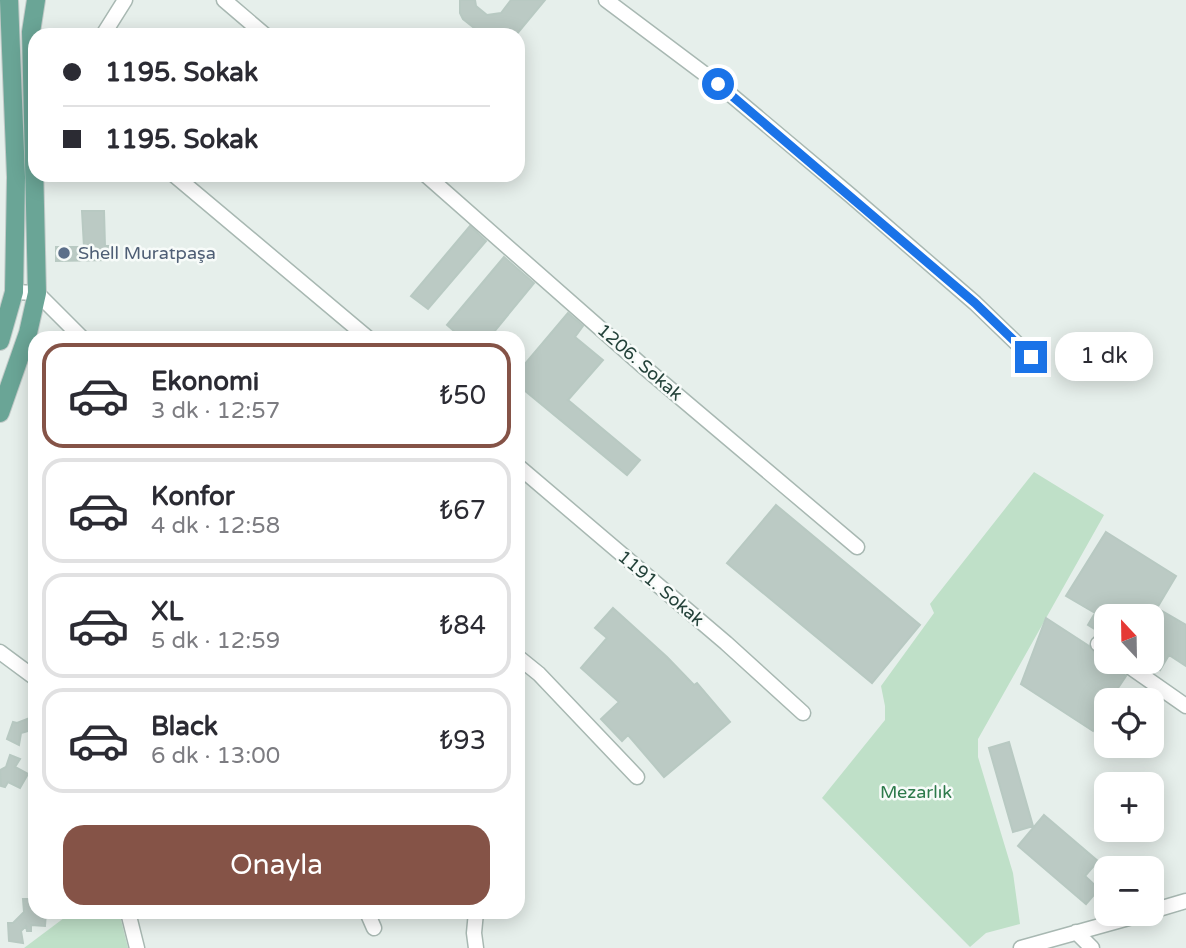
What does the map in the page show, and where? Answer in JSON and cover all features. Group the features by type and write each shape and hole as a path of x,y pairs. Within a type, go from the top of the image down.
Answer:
{"main road":[{"path":"9,0 16,177 14,292 1,338 25,341"},
{"path":"32,28 36,0"},
{"path":"0,413 25,341 37,293 35,182"}],"street":[{"path":"107,28 125,0"},
{"path":"224,0 257,28"},
{"path":"606,0 718,84 810,161 975,303 1031,357"},
{"path":"182,182 360,331"},
{"name":"1206. Sokak","path":"434,182 645,367 857,547"},
{"path":"14,292 37,293 75,331"},
{"name":"1191. Sokak","path":"525,472 726,643 803,713"},
{"path":"2,658 28,674"},
{"path":"525,663 637,777"},
{"path":"1140,674 1186,706"},
{"path":"1164,907 1186,901"},
{"path":"130,919 137,948"},
{"path":"370,919 374,928"},
{"path":"475,919 476,948"},
{"path":"1030,947 1098,926"},
{"path":"1076,932 1092,948"}],"green space":[{"name":"Mezarlık","path":"1034,472 1104,515 978,739 978,757 1013,873 1020,924 986,933 970,947 822,798 885,720 881,686 934,613 930,604"},
{"path":"63,919 121,919 128,948 24,948"}],"building":[{"path":"460,0 475,0 476,6 487,15 501,13 511,0 545,0 522,28 474,28 460,13"},
{"path":"82,211 104,211 105,246 110,246 110,260 56,261 56,247 84,247"},
{"path":"470,226 486,241 428,309 411,296"},
{"path":"504,257 534,283 495,331 454,331 447,325"},
{"path":"568,313 583,326 575,337 603,360 568,400 640,460 627,475 525,391 525,364"},
{"path":"776,505 920,625 872,683 727,563"},
{"path":"1106,532 1176,576 1159,604 1094,604 1094,612 1066,596"},
{"path":"613,608 694,685 697,683 730,722 664,777 628,735 622,741 601,719 619,702 581,668 607,638 595,628"},
{"path":"1164,612 1186,625 1186,666 1169,655 1164,663"},
{"path":"1094,615 1094,629 1088,625"},
{"path":"1046,618 1094,651 1094,674 1126,676 1118,688 1094,688 1093,731 1021,684"},
{"path":"28,719 28,731 21,733 19,745 7,739 13,722"},
{"path":"1009,742 1033,826 1013,832 989,748"},
{"path":"10,755 20,759 15,767 28,774 20,788 8,782 5,787 1,786 0,770 6,767"},
{"path":"1044,815 1094,858 1094,866 1085,876 1094,884 1094,895 1086,904 1018,846"},
{"path":"23,899 28,899 28,919 46,919 45,926 31,925 31,931 27,931 26,926 21,931 23,943 9,941 8,923 13,923 24,912"}],"place":[{"name":"Shell Muratpaşa","path":"64,253"}],"route":[{"path":"718,84 975,303 1031,357"}]}
